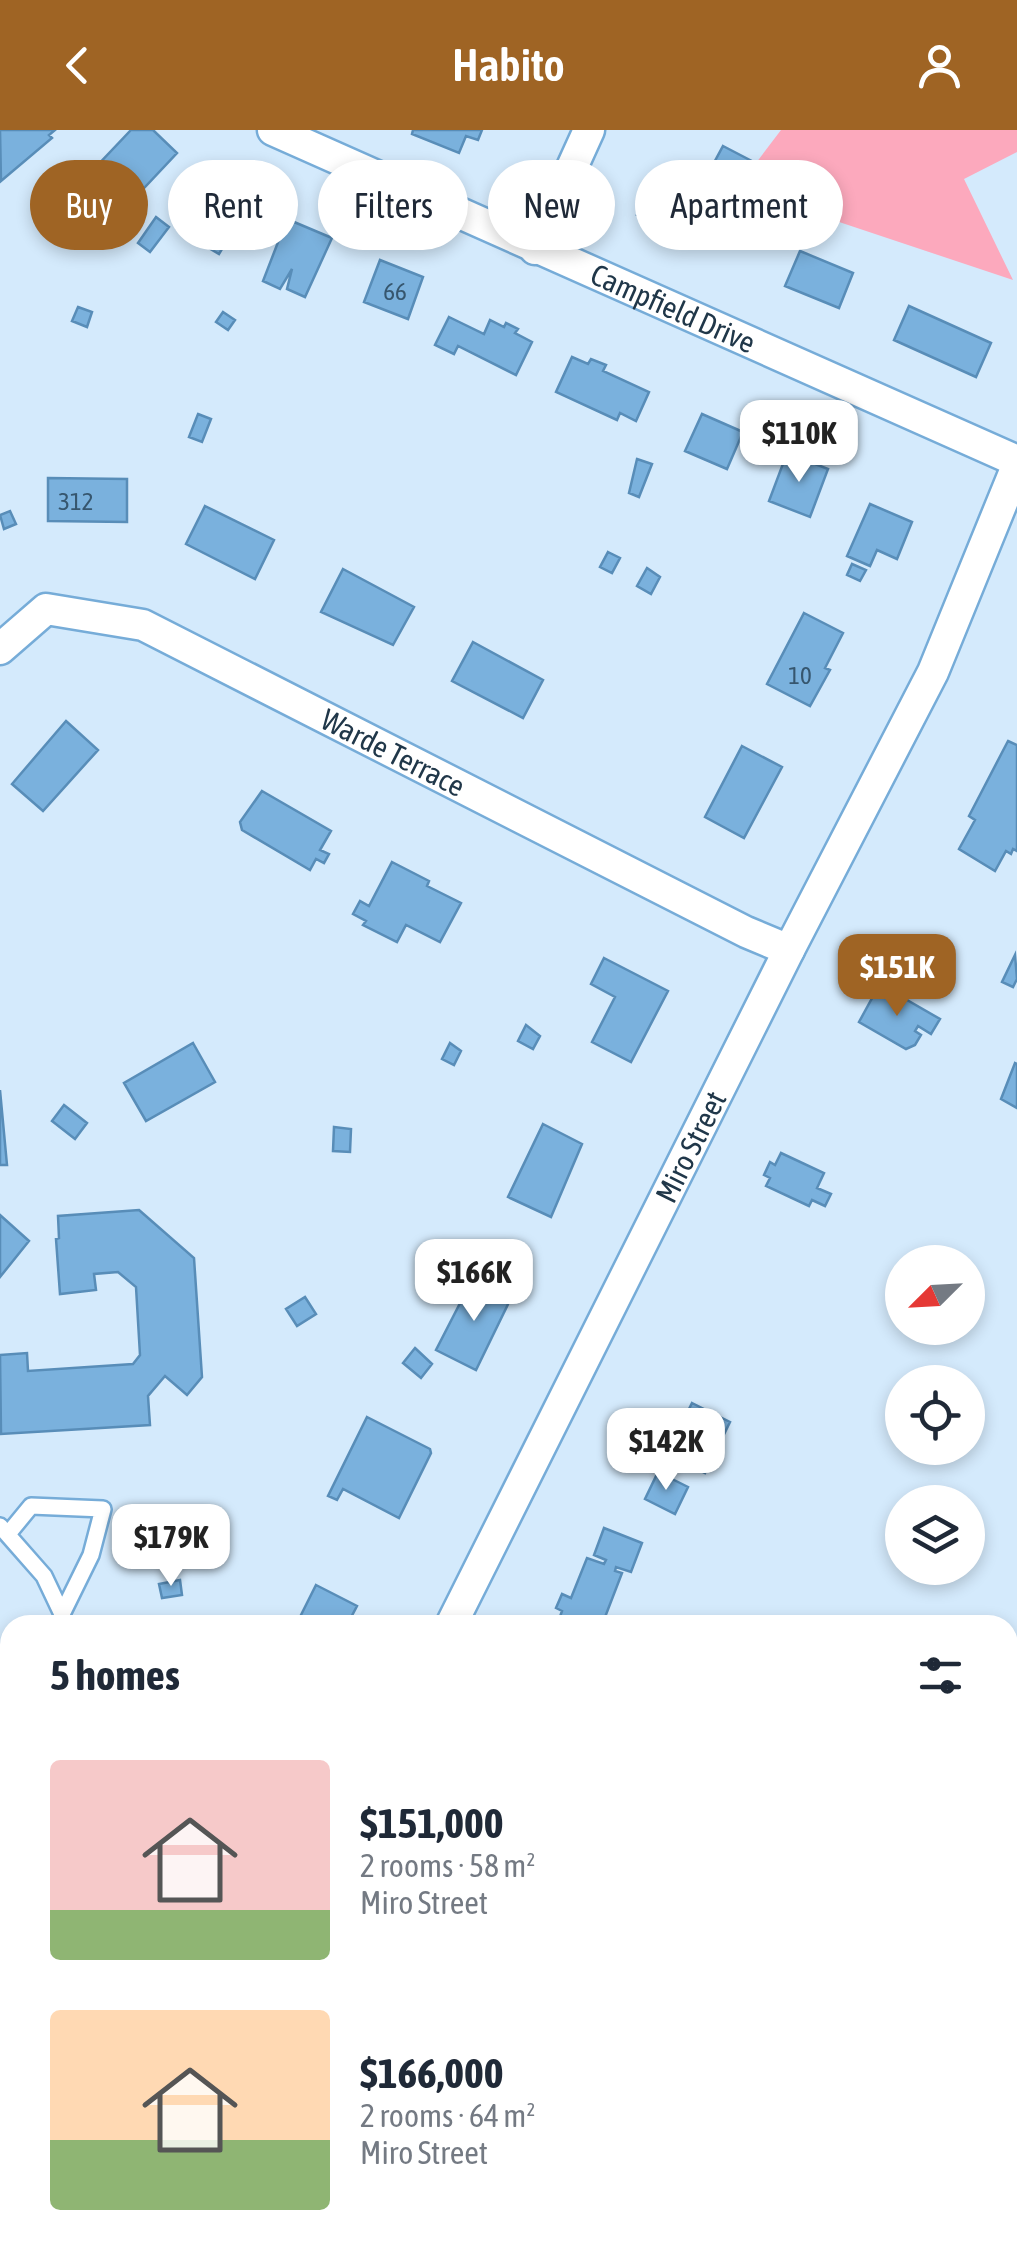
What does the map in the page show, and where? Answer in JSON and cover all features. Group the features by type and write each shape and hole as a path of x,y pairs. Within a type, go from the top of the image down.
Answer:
{"street":[{"name":"Campfield Drive","path":"273,130 488,228"},
{"path":"575,160 589,130"},
{"name":"Campfield Drive","path":"536,250 1017,463"},
{"name":"Miro Street","path":"455,1615 933,672 1017,463"},
{"name":"Warde Terrace","path":"0,649 46,609 143,625 746,932 789,950"}],"lane":[{"path":"59,1615 44,1576 4,1530 31,1506 103,1509 92,1555 63,1615"}],"shaded area":[{"path":"781,130 1017,130 1017,152 964,179 1013,280 843,223 843,160 758,160"}],"building":[{"path":"0,130 55,130 49,135 52,138 1,181"},
{"path":"131,130 153,130 177,153 148,184 148,160 103,160"},
{"path":"413,130 482,130 478,140 466,136 459,153 412,134"},
{"path":"723,146 750,160 715,160"},
{"path":"156,217 168,226 150,252 147,250 148,229"},
{"path":"298,224 318,232 318,250 327,250 305,297 287,289 292,269 280,289 263,281 275,250 298,250"},
{"path":"800,251 853,273 839,308 785,286"},
{"path":"380,260 423,277 408,319 364,302"},
{"path":"909,306 991,343 976,377 894,340"},
{"path":"78,307 92,312 87,327 72,321"},
{"path":"223,312 235,320 228,330 216,322"},
{"path":"449,317 484,334 490,320 518,329 515,333 532,342 516,375 458,346 454,354 435,345"},
{"path":"572,357 588,364 591,359 606,365 603,371 649,392 636,421 620,413 617,420 556,392"},
{"path":"198,414 211,419 202,442 189,437"},
{"path":"702,414 743,432 727,469 685,451"},
{"path":"787,453 828,469 810,517 769,501"},
{"path":"637,459 652,464 639,497 629,493"},
{"path":"48,478 127,479 127,522 48,521"},
{"path":"870,504 912,522 897,559 877,550 870,566 847,556"},
{"path":"205,506 274,540 255,579 186,544"},
{"path":"10,511 16,524 4,529 0,515"},
{"path":"608,552 620,558 612,573 600,567"},
{"path":"852,564 866,570 860,581 847,575"},
{"path":"647,568 660,577 651,594 637,586"},
{"path":"343,569 414,607 393,645 321,612"},
{"path":"804,613 843,633 825,668 830,670 810,706 767,684"},
{"path":"473,642 543,680 523,718 452,681"},
{"path":"66,721 98,750 43,811 12,784"},
{"path":"1008,741 1017,745 1017,851 1006,851 995,871 959,849 975,820 969,816"},
{"path":"742,746 782,767 744,838 705,817"},
{"path":"262,791 331,831 320,850 329,854 324,863 316,859 310,870 242,830 240,822"},
{"path":"392,862 461,903 440,942 406,925 397,942 363,925 366,921 353,914 360,901 369,906"},
{"path":"1015,955 1017,979 1013,987 1002,982"},
{"path":"604,958 668,991 631,1062 592,1042 615,997 591,984"},
{"path":"888,989 940,1019 931,1034 918,1026 915,1031 921,1035 915,1045 906,1049 859,1022 876,991 882,994"},
{"path":"526,1025 540,1036 533,1049 518,1041"},
{"path":"193,1043 215,1082 146,1121 124,1083"},
{"path":"450,1043 461,1051 454,1065 442,1059"},
{"path":"1017,1064 1017,1108 1001,1099"},
{"path":"0,1090 7,1165 0,1165"},
{"path":"64,1105 87,1123 75,1139 52,1121"},
{"path":"543,1124 582,1144 551,1217 508,1197"},
{"path":"334,1127 351,1129 350,1152 333,1151"},
{"path":"781,1153 824,1173 817,1188 831,1194 825,1206 812,1200 809,1206 766,1186 770,1178 764,1175 770,1162 775,1165"},
{"path":"139,1210 194,1258 202,1377 187,1395 165,1376 148,1396 150,1425 1,1434 0,1355 27,1353 28,1371 133,1364 140,1355 136,1287 118,1272 94,1274 96,1290 60,1294 56,1239 58,1216"},
{"path":"0,1215 29,1241 0,1277"},
{"path":"473,1278 511,1298 476,1370 436,1350"},
{"path":"305,1297 316,1314 297,1326 286,1309"},
{"path":"415,1348 432,1364 421,1378 403,1363"},
{"path":"692,1403 730,1422 705,1473 667,1454"},
{"path":"367,1417 430,1449 399,1518 343,1489 337,1500 328,1496"},
{"path":"658,1472 688,1487 675,1514 645,1499"},
{"path":"604,1528 642,1543 631,1572 616,1567 615,1571 622,1573 606,1615 561,1615 562,1611 556,1608 562,1594 571,1598 587,1558 604,1564 606,1560 594,1555"},
{"path":"180,1580 182,1595 162,1598 159,1584"},
{"path":"316,1585 357,1606 352,1615 301,1615"}]}
